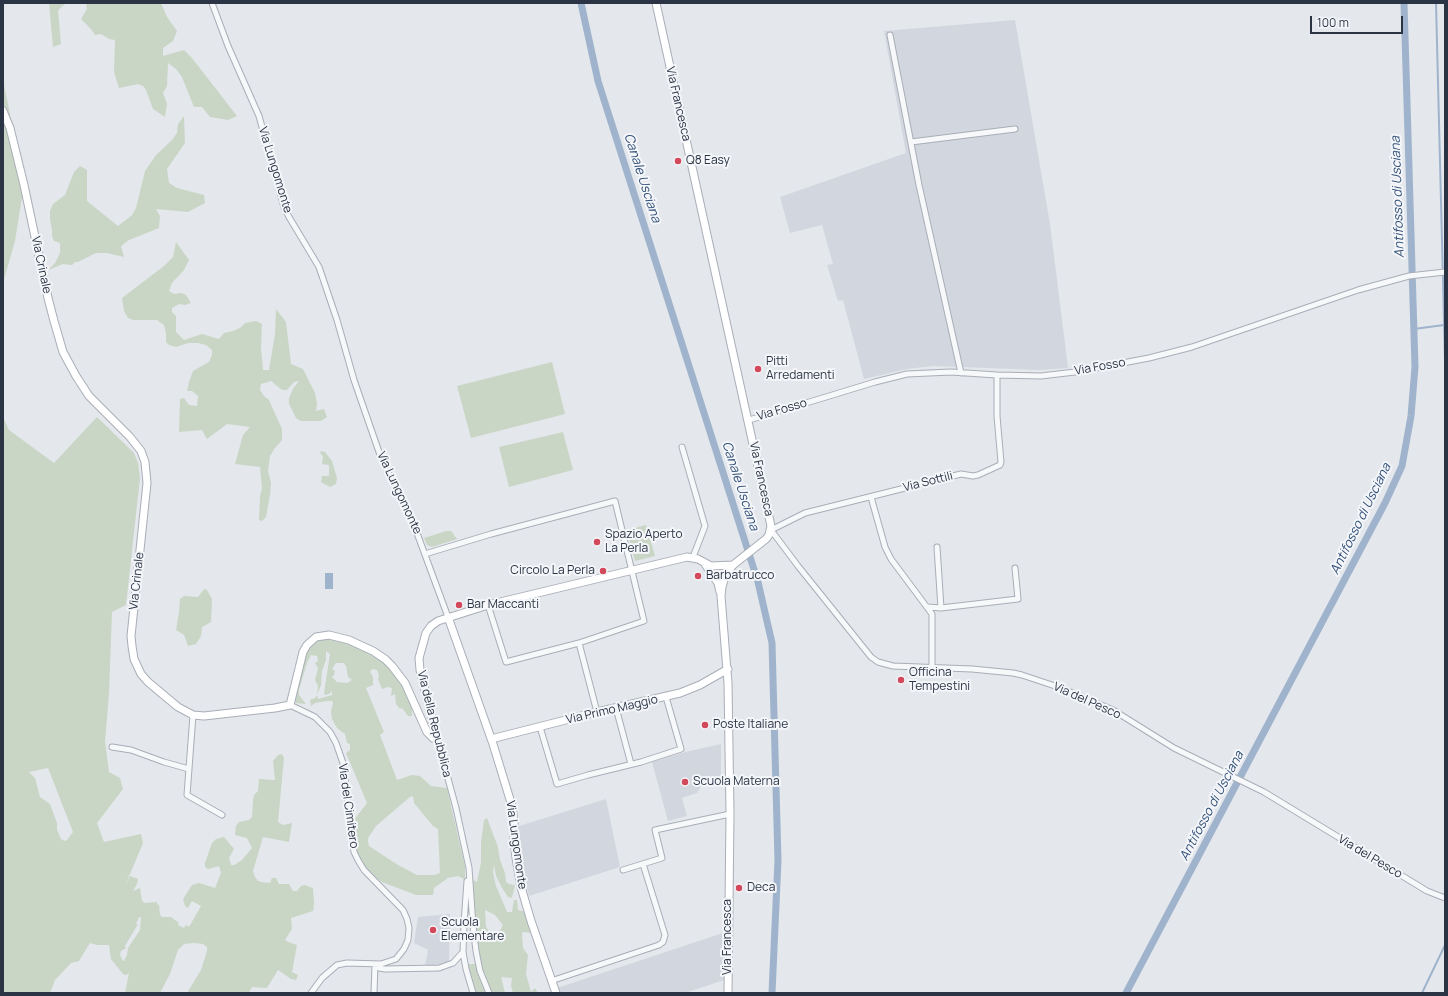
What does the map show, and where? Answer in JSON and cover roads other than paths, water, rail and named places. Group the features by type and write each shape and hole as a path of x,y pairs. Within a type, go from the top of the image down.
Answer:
{"street":[{"name":"Via Lungomonte","path":"212,3 228,46 257,109 288,217 319,267 337,320 354,380 379,452 414,525 492,742 512,806 514,841 521,887 556,993"},
{"name":"Via Francesca","path":"656,3 749,420 771,530 766,539 733,565 722,586 721,596 728,669 730,814 728,993"},
{"path":"890,35 912,142 919,185 961,373"},
{"name":"Via Crinale","path":"3,110 10,128 24,184 48,298 64,352 76,376 89,396 130,437 141,452 145,462 147,483 132,636 134,659 141,674 148,682 178,707 193,715 204,716 275,708 290,704"},
{"path":"912,142 1015,129"},
{"name":"Via Fosso","path":"749,420 874,382 907,374 961,373 1040,376 1075,372 1149,358 1192,347 1379,284 1413,275 1445,272"},
{"name":"Via Sottili","path":"771,530 805,513 961,474 973,476 978,475 1000,465 997,416 998,375"},
{"path":"682,447 705,526 693,557 726,576"},
{"path":"871,496 885,547 890,559 932,614 932,667"},
{"path":"425,554 491,534 615,501 644,621 579,643 506,662 488,605"},
{"name":"Via del Pesco","path":"771,530 871,657 878,662 893,666 972,669 1013,673 1058,686 1113,710 1174,748 1264,792 1427,891 1445,898"},
{"path":"937,547 941,608"},
{"name":"Via della Repubblica","path":"489,993 480,971 476,951 469,868 456,808 420,670 419,658 428,630 434,624 448,617 488,605 631,570 687,557 693,557"},
{"path":"709,567 733,565"},
{"path":"709,567 718,583 721,596"},
{"path":"928,607 941,608 1018,599 1015,568"},
{"path":"290,704 303,652 307,644 316,637 323,635 336,636 373,651 392,666 410,693 427,732 433,738 437,738"},
{"path":"579,643 597,712"},
{"name":"Via Primo Maggio","path":"492,742 540,726 666,697 690,690 728,669"},
{"path":"540,726 557,784 681,749 666,697"},
{"name":"Via del Cimitero","path":"290,704 315,717 330,732 344,763 354,852 364,870 399,906 407,918 409,932 402,953 393,961 375,965"},
{"path":"616,708 631,764"},
{"path":"193,715 187,795 222,815"},
{"path":"112,747 131,750 189,769"},
{"path":"623,870 662,858 655,830 730,814"},
{"path":"551,981 659,945 663,942 665,935 643,864"},
{"name":"Via della Repubblica","path":"469,868 465,902 463,952 473,993"},
{"path":"311,993 322,978 337,966 347,963 375,965 379,968 385,969 439,968 453,963 463,952"},
{"path":"374,993 375,965"}],"water":[{"path":"325,573 333,573 333,589 325,589"}],"waterway":[{"name":"Canale Usciana","path":"581,3 598,81 758,582 772,643 778,860 772,993"},
{"name":"Antifosso di Usciana","path":"1126,993 1385,503 1402,466 1411,416 1415,367 1404,3"},
{"path":"1436,3 1445,360"},
{"path":"1414,329 1444,325"},
{"path":"1422,993 1445,945"}],"place":[{"name":"Q8 Easy","path":"678,161"},
{"name":"Pitti Arredamenti","path":"758,369"},
{"name":"Spazio Aperto La Perla","path":"597,542"},
{"name":"Circolo La Perla","path":"603,571"},
{"name":"Barbatrucco","path":"698,576"},
{"name":"Bar Maccanti","path":"459,605"},
{"name":"Officina Tempestini","path":"901,680"},
{"name":"Poste Italiane","path":"705,725"},
{"name":"Scuola Materna","path":"685,782"},
{"name":"Deca","path":"739,888"},
{"name":"Scuola Elementare","path":"433,930"}]}
